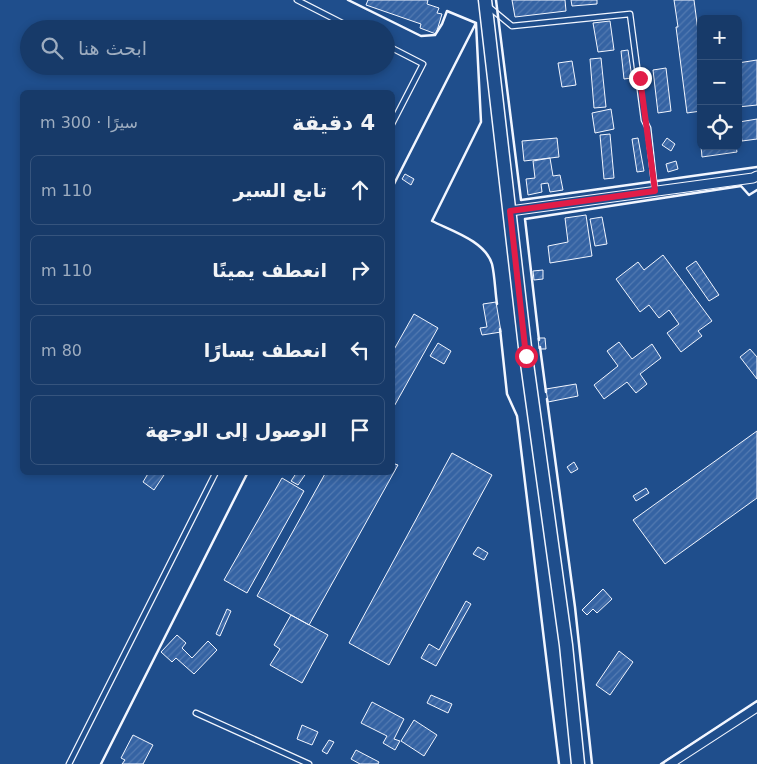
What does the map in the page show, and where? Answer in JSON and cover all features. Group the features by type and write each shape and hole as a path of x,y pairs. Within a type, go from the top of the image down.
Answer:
{"main road":[{"path":"485,2 526,356 566,645 578,764"}],"street":[{"path":"510,211 757,176"},
{"path":"669,764 757,707"}],"lane":[{"path":"297,0 336,20"},
{"path":"485,2 512,26 630,14 644,120 648,128 655,191"},
{"path":"395,50 423,64 395,118"},
{"path":"68,764 214,475"},
{"path":"196,713 308,764"}],"building":[{"path":"368,0 428,0 427,4 439,8 437,13 442,14 436,34 420,28 421,24 366,5"},
{"path":"512,0 565,0 566,11 515,17"},
{"path":"571,0 597,0 597,4 572,6"},
{"path":"674,0 694,0 697,23 697,112 687,113 676,27 678,27"},
{"path":"610,21 614,50 598,52 593,23"},
{"path":"628,50 632,78 624,79 621,51"},
{"path":"601,58 606,107 594,108 590,59"},
{"path":"757,60 757,105 742,107 742,62"},
{"path":"572,61 576,85 562,87 558,63"},
{"path":"666,68 671,111 658,113 653,70"},
{"path":"611,109 614,129 595,133 592,113"},
{"path":"757,119 757,139 742,141 742,122"},
{"path":"610,134 614,178 604,179 600,135"},
{"path":"557,138 559,157 524,161 522,141"},
{"path":"638,138 644,171 637,172 632,139"},
{"path":"667,138 675,144 671,151 662,145"},
{"path":"701,150 737,150 737,152 702,157"},
{"path":"550,158 553,176 560,175 563,190 550,192 548,183 541,184 542,192 528,195 526,179 535,178 533,161"},
{"path":"676,161 678,169 668,172 666,164"},
{"path":"405,174 414,179 411,185 402,179"},
{"path":"586,215 592,256 550,263 548,246 568,242 565,218"},
{"path":"602,217 607,244 595,246 590,219"},
{"path":"663,255 712,321 698,331 702,336 681,352 667,333 679,324 669,310 659,318 649,305 640,312 616,279 638,262 644,270"},
{"path":"696,261 719,295 709,301 686,268"},
{"path":"543,270 543,279 534,280 533,271"},
{"path":"496,302 501,332 482,335 480,328 487,327 483,304"},
{"path":"414,314 438,328 395,405 395,348"},
{"path":"538,338 545,338 546,349 539,349"},
{"path":"619,342 632,359 652,344 661,358 640,374 647,384 636,393 627,382 604,399 594,385 618,366 607,351"},
{"path":"438,343 451,351 444,364 430,356"},
{"path":"750,349 757,357 757,379 740,357"},
{"path":"576,384 578,396 548,402 546,389"},
{"path":"757,431 757,498 665,564 633,520"},
{"path":"452,453 492,475 389,665 349,643"},
{"path":"574,462 578,469 571,473 567,467"},
{"path":"147,475 164,475 154,490 143,482"},
{"path":"295,475 305,475 298,485 291,481"},
{"path":"324,475 392,475 309,625 257,596"},
{"path":"282,478 304,491 247,593 224,580"},
{"path":"646,488 649,493 636,501 633,496"},
{"path":"478,547 488,553 484,560 473,554"},
{"path":"603,589 612,599 597,613 593,609 587,615 582,610"},
{"path":"466,601 471,604 436,666 421,658 429,644 439,650"},
{"path":"227,609 231,611 220,636 216,634"},
{"path":"291,615 328,635 302,683 270,665 280,649 274,645"},
{"path":"177,635 186,643 182,648 192,658 208,641 217,650 194,674 176,658 172,662 161,652"},
{"path":"619,651 633,662 610,695 596,685"},
{"path":"431,695 452,704 448,713 427,703"},
{"path":"372,702 404,719 394,739 400,741 395,750 383,743 387,736 361,723"},
{"path":"414,720 437,735 424,756 401,741"},
{"path":"302,725 318,732 312,745 297,739"},
{"path":"133,735 153,745 143,764 122,764 125,760 121,758"},
{"path":"329,740 334,742 327,754 322,751"},
{"path":"356,750 379,762 378,764 360,764 351,759"}],"wall":[{"path":"348,0 389,20"},
{"path":"496,0 521,200 757,167"},
{"path":"395,23 421,36 435,35 447,11 476,23 475,25"},
{"path":"395,182 476,23 481,122 432,221 467,238 488,256 493,269 497,304"},
{"path":"539,340 525,219 741,186 749,195 757,190"},
{"path":"500,329 507,394 517,416 559,764"},
{"path":"540,347 546,392"},
{"path":"547,399 575,607 592,764"},
{"path":"101,764 246,475"},
{"path":"661,764 757,701"}],"route":[{"path":"526,356 510,211 655,191 648,128 644,120 640,78"}]}
